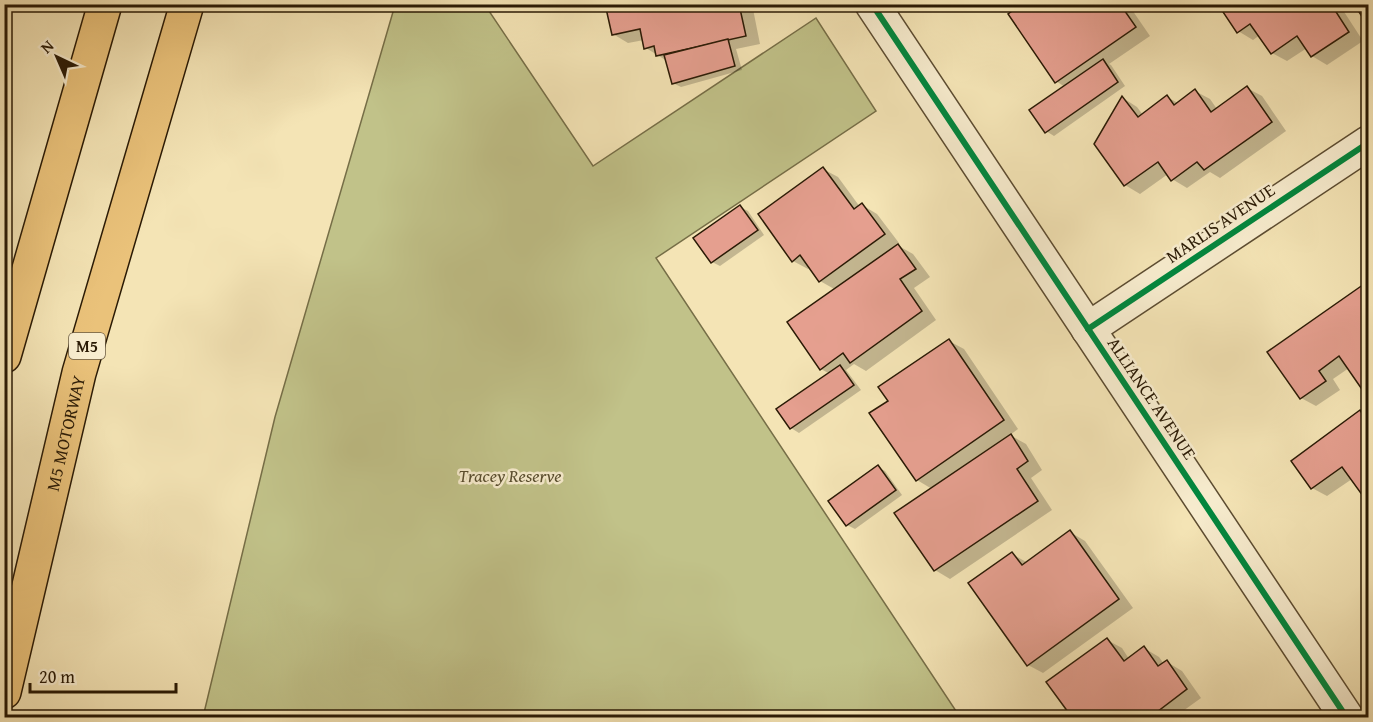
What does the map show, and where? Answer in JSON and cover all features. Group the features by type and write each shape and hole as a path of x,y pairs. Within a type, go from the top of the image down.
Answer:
{"highway":[{"path":"4,356 105,4"},
{"name":"M5 MOTORWAY","path":"4,692 78,374 187,4"}],"street":[{"name":"ALLIANCE AVENUE","path":"872,4 1347,717"},
{"name":"MARLIS AVENUE","path":"1088,329 1368,143"}],"green space":[{"name":"Tracey Reserve","path":"395,5 485,5 593,166 816,18 876,111 656,258 960,717 203,717 275,417"}],"building":[{"path":"605,4 739,4 746,36 656,56 654,46 644,49 640,29 612,35"},
{"path":"1022,4 1120,4 1136,27 1055,83 1008,14"},
{"path":"1227,4 1331,4 1349,32 1311,57 1297,36 1271,54 1250,24 1237,33 1221,9"},
{"path":"1354,4 1368,4 1368,22 1366,23"},
{"path":"728,39 735,66 672,84 664,55"},
{"path":"1103,59 1118,82 1045,133 1029,110"},
{"path":"1247,86 1272,122 1204,170 1197,162 1171,181 1158,162 1124,186 1094,144 1122,96 1138,117 1167,95 1174,105 1195,89 1211,112"},
{"path":"823,167 854,209 862,203 885,234 819,282 800,255 792,262 758,214"},
{"path":"740,205 758,230 711,263 693,238"},
{"path":"898,244 916,269 900,279 922,311 850,363 843,353 820,370 787,322"},
{"path":"1367,282 1368,398 1339,356 1319,371 1326,381 1300,399 1267,352"},
{"path":"949,339 1004,420 916,481 869,413 888,401 878,387"},
{"path":"840,365 854,385 790,429 776,409"},
{"path":"1360,410 1368,423 1368,503 1342,467 1311,489 1291,461"},
{"path":"1011,434 1028,461 1017,469 1038,501 934,571 894,513"},
{"path":"878,465 896,490 846,526 828,501"},
{"path":"1070,530 1119,599 1027,666 968,583 1012,552 1022,565"},
{"path":"1107,638 1124,661 1144,646 1158,666 1167,660 1187,689 1149,718 1061,718 1068,712 1046,682"},
{"path":"1186,711 1190,718 1177,718"}],"cycle path":[{"path":"872,4 1347,718"},
{"path":"1088,329 1368,143"}]}
